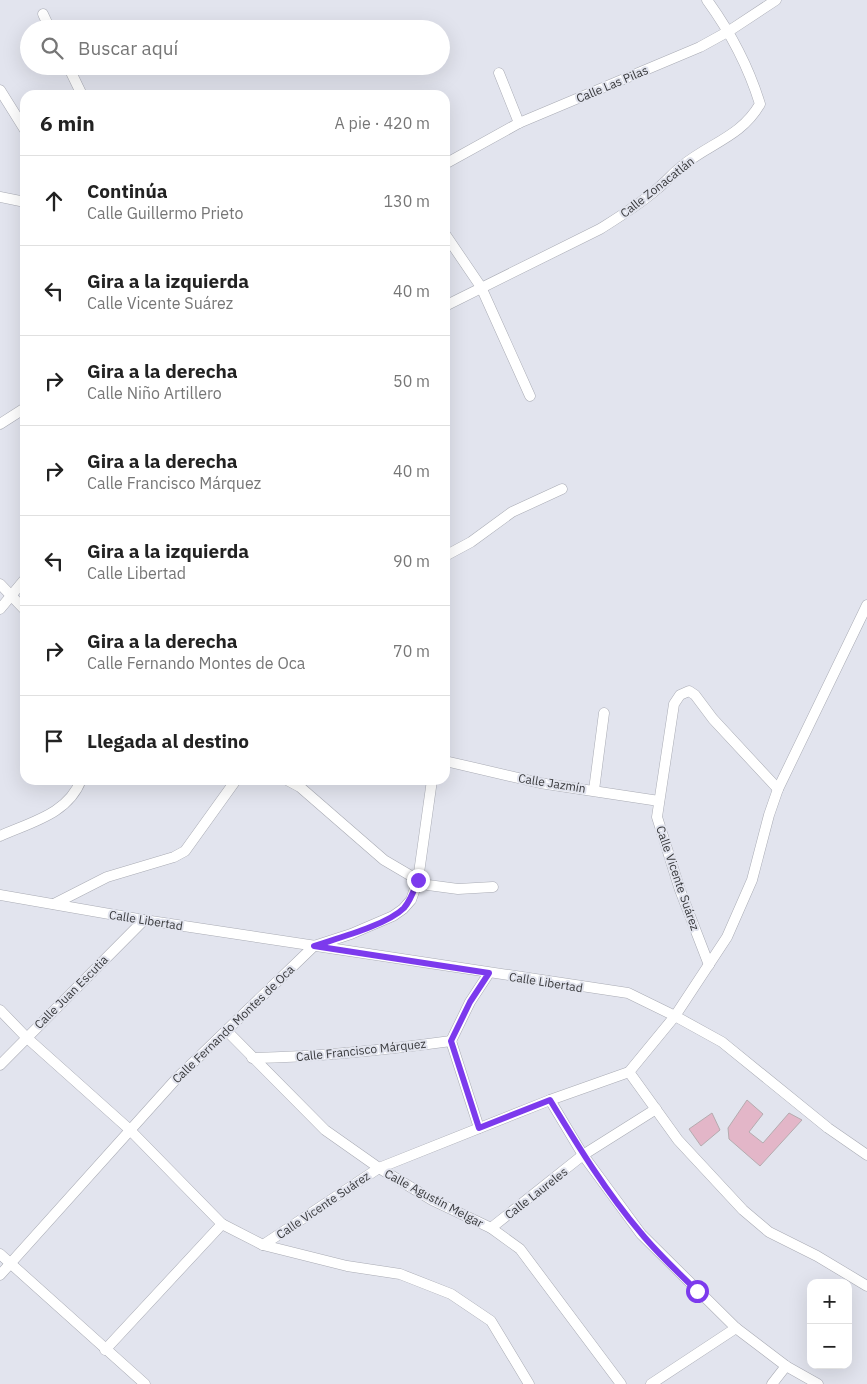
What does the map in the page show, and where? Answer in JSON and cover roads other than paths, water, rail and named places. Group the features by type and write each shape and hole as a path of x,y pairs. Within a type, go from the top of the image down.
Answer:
{"street":[{"path":"707,0 729,31"},
{"name":"Calle Las Pilas","path":"450,161 519,123 700,47 729,31 776,0"},
{"path":"43,14 46,20"},
{"name":"Calle Zonacatlán","path":"450,303 600,229 623,215 656,190 683,165 734,134 752,119 760,104 742,53 729,31"},
{"path":"499,73 519,123"},
{"path":"72,75 80,90"},
{"path":"0,90 20,122"},
{"path":"0,197 20,201"},
{"path":"450,241 481,287 530,396"},
{"path":"0,424 20,411"},
{"path":"450,553 471,542 512,512 562,489"},
{"path":"0,584 20,605"},
{"path":"0,609 20,586"},
{"path":"867,605 778,790 769,815 752,880 742,907 727,937 675,1016 629,1072 678,1140 708,1175 769,1232 817,1256 867,1286"},
{"name":"Calle Vicente Suárez","path":"708,968 680,890 657,817 674,704 680,695 689,691 696,694 713,719 778,790"},
{"path":"594,790 604,713"},
{"name":"Calle Jazmín","path":"450,762 540,783 659,801"},
{"path":"0,836 60,810 76,794 79,785"},
{"path":"54,904 107,877 174,857 185,851 232,785"},
{"path":"303,785 384,860 418,880 428,885 458,889 493,887"},
{"name":"Calle Fernando Montes de Oca","path":"0,1275 11,1265 129,1129 226,1030 314,946 351,934 393,916 403,909 410,900 418,880 431,785"},
{"name":"Calle Libertad","path":"0,895 144,920 628,993 722,1042 828,1128 867,1156"},
{"name":"Calle Juan Escutia","path":"0,1065 144,920"},
{"path":"479,1128 451,1041 470,1002 489,973"},
{"path":"0,1010 26,1037 129,1129 222,1224 263,1245 347,1266 400,1274 451,1294 491,1321 529,1384"},
{"name":"Calle Agustín Melgar","path":"226,1030 325,1130 379,1168 432,1200 491,1228 520,1249 621,1384"},
{"name":"Calle Francisco Márquez","path":"252,1058 309,1057 451,1041"},
{"name":"Calle Vicente Suárez","path":"263,1245 379,1168 550,1100 629,1072"},
{"path":"550,1100 583,1155 642,1234 736,1328 786,1366 818,1384"},
{"name":"Calle Laureles","path":"491,1228 583,1155 656,1109"},
{"path":"105,1350 222,1224"},
{"path":"0,1254 105,1350 146,1384"},
{"path":"651,1384 736,1328"},
{"path":"772,1384 786,1366"}]}
